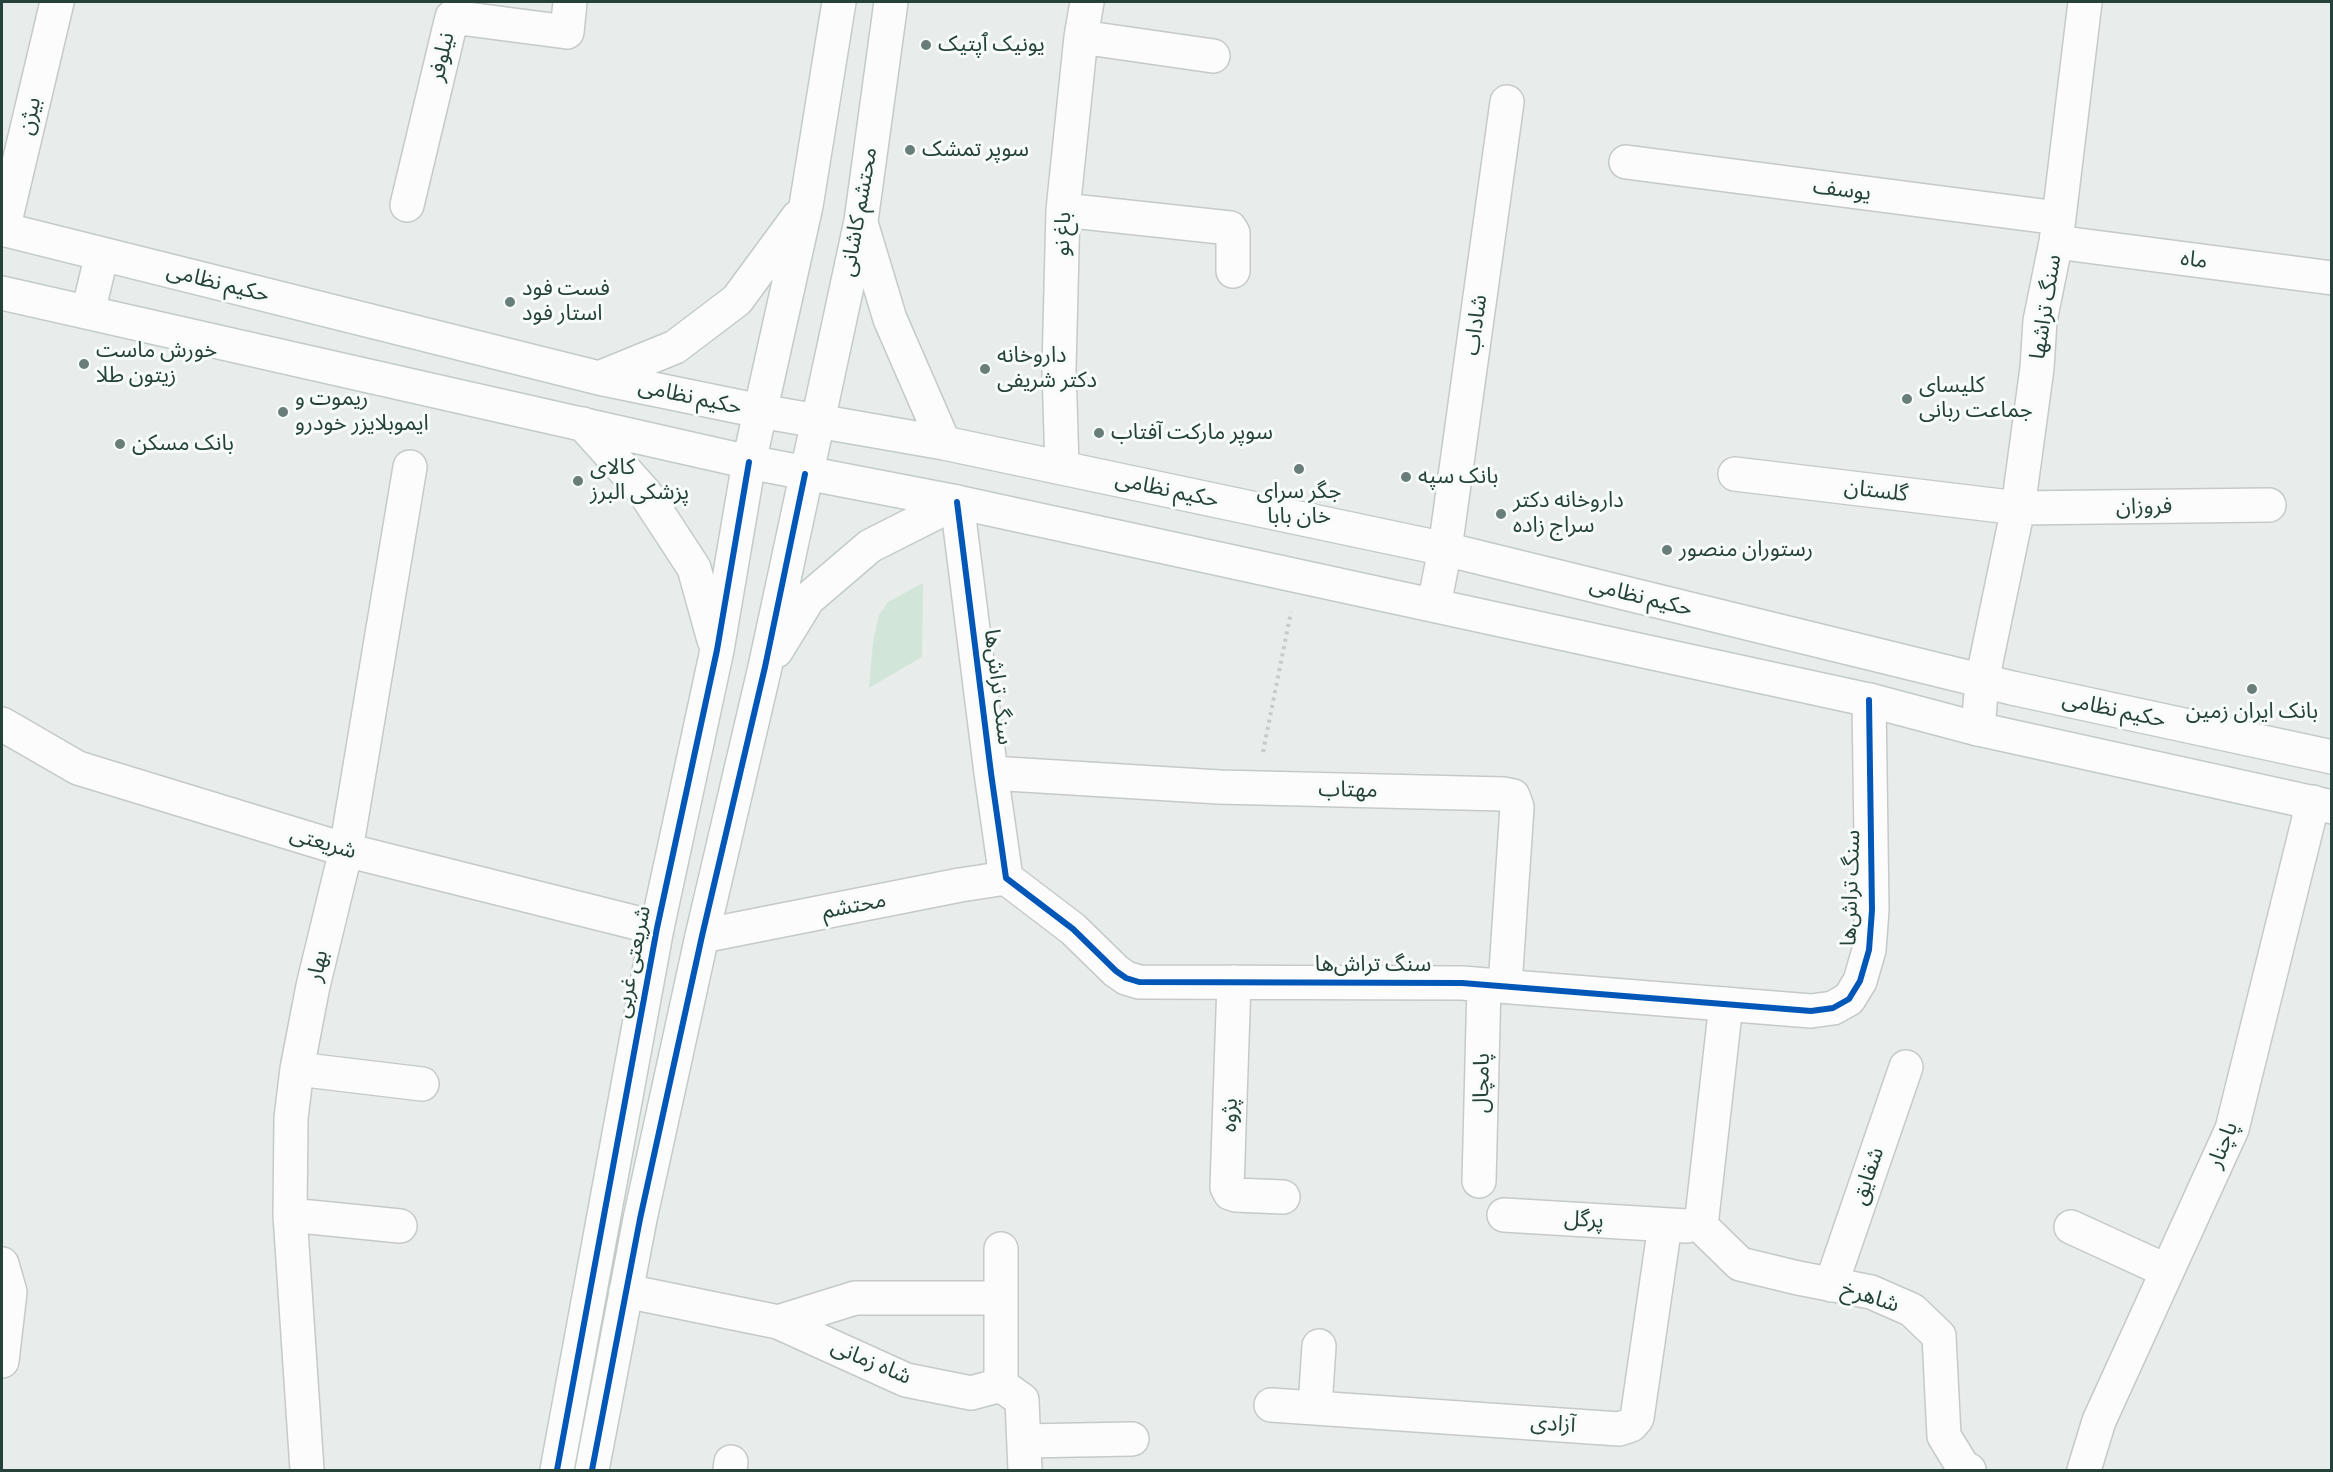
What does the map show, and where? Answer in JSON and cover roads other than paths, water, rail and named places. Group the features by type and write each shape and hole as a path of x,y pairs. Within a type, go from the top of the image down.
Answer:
{"street":[{"name":"بیژن","path":"2,230 57,2"},
{"name":"نیلوفر","path":"407,206 452,17 567,32 570,2"},
{"path":"760,411 806,206 839,2"},
{"name":"محتشم کاشانی","path":"805,474 861,221 891,2"},
{"name":"باغ نو","path":"1062,467 1059,369 1063,210 1081,37 1087,2"},
{"name":"سنگ تراشها","path":"1978,729 1982,681 2018,508 2037,369 2040,321 2057,230 2085,2"},
{"path":"1081,37 1213,56"},
{"name":"شاداب","path":"1434,605 1445,549 1507,102"},
{"name":"یوسف","path":"1626,162 2057,230"},
{"path":"599,378 675,347 737,300 806,206"},
{"path":"1063,210 1230,228 1233,233 1233,271"},
{"path":"861,221 890,319 944,443"},
{"name":"حکیم نظامی","path":"2,230 599,378 817,422 944,443 1445,549 1982,681 2331,757"},
{"name":"ماه","path":"2057,230 2331,278"},
{"path":"88,312 102,254"},
{"path":"2,293 749,462 957,502 1869,700 1978,729 2322,805"},
{"name":"شریعتی غربی","path":"557,1470 657,928 717,650 760,411"},
{"path":"583,424 645,493 694,568 717,650"},
{"name":"بهار","path":"307,1470 290,1215 291,1118 297,1069 313,986 346,850 410,467"},
{"path":"592,1470 626,1291 702,936 765,667 805,474"},
{"name":"گلستان","path":"1735,474 2018,508"},
{"path":"765,667 808,599 870,546 957,502"},
{"name":"سنگ تراش‌ها","path":"957,502 1006,878 1073,929 1116,971 1126,978 1139,982 1495,986 1811,1011 1833,1008 1849,999 1860,981 1869,950 1872,910 1869,700"},
{"name":"فروزان","path":"2018,508 2269,505"},
{"name":"شریعتی","path":"2,724 78,768 346,850 657,928"},
{"name":"مهتاب","path":"991,773 1256,788 1513,796 1517,807 1495,986"},
{"name":"پاچنار","path":"2084,1470 2099,1421 2232,1129 2322,805"},
{"name":"محتشم","path":"702,936 1006,878"},
{"name":"پژوه","path":"1234,982 1227,1187 1230,1193 1236,1195 1283,1197"},
{"name":"پامچال","path":"1479,1181 1495,986"},
{"path":"1701,1226 1726,1004"},
{"name":"شقایق","path":"1831,1285 1906,1067"},
{"path":"297,1069 422,1084"},
{"path":"290,1215 400,1226"},
{"name":"پرگل","path":"1504,1215 1701,1226"},
{"name":"آزادی","path":"1271,1405 1619,1429 1631,1425 1637,1418 1665,1225"},
{"name":"شاهرخ","path":"1701,1226 1740,1264 1871,1292 1912,1310 1939,1336 1944,1436 1963,1467 1969,1470"},
{"path":"2071,1227 2167,1272"},
{"path":"1001,1249 1001,1385 1022,1400 1025,1456 1132,1439"},
{"path":"2,1264 10,1292 2,1361"},
{"name":"شاه زمانی","path":"626,1291 778,1322 906,1380 971,1393 1001,1385"},
{"name":"شاه زمانی","path":"778,1322 855,1298 1001,1298"},
{"path":"1316,1407 1319,1346"}],"place":[{"name":"یونیک ٱپتیک","path":"926,45"},
{"name":"سوپر تمشک","path":"910,150"},
{"name":"فست فود استار فود","path":"510,302"},
{"name":"خورش ماست زیتون طلا","path":"84,364"},
{"name":"داروخانه دکتر شریفی","path":"985,369"},
{"name":"کلیسای جماعت ربانی","path":"1907,399"},
{"name":"ریموت و ایموبلایزر خودرو","path":"283,412"},
{"name":"سوپر مارکت آفتاب","path":"1099,433"},
{"name":"بانک مسکن","path":"120,444"},
{"name":"جگر سرای خان بابا","path":"1299,469"},
{"name":"بانک سپه","path":"1406,477"},
{"name":"کالای پزشکی البرز","path":"578,481"},
{"name":"داروخانه دکتر سراج زاده","path":"1501,514"},
{"name":"رستوران منصور","path":"1667,550"},
{"name":"بانک ایران زمین","path":"2252,689"}]}
